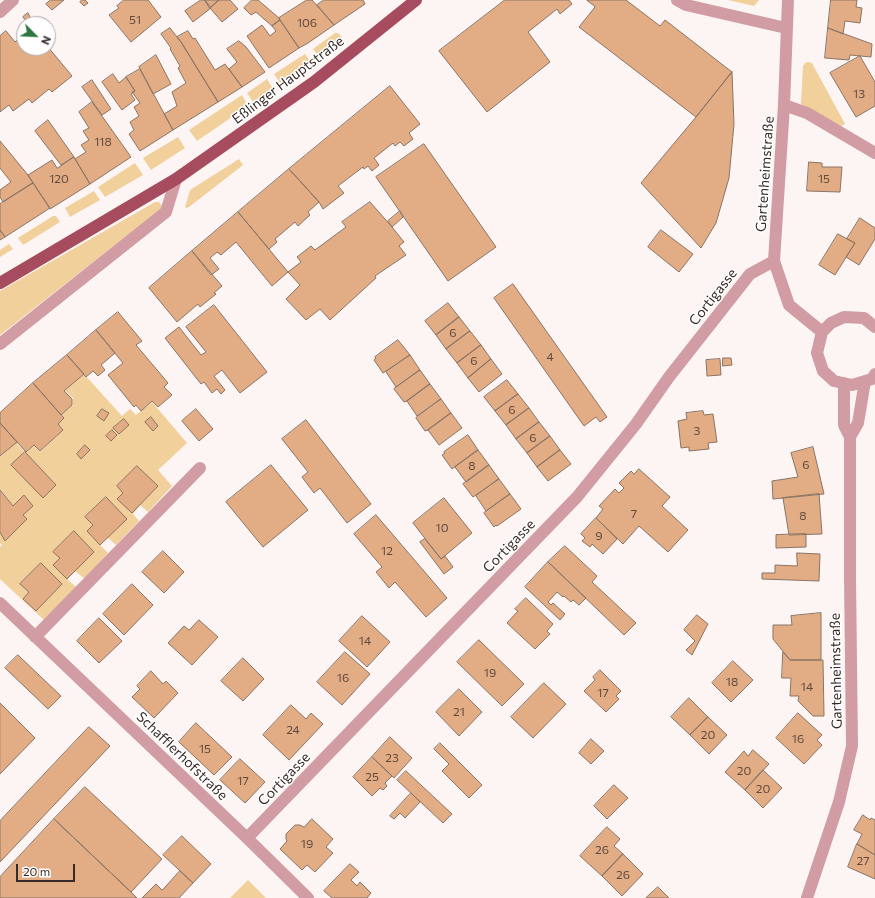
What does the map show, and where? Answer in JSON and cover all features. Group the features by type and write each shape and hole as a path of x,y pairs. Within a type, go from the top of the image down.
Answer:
{"main road":[{"name":"Eßlinger Hauptstraße","path":"0,283 176,179 314,82 416,0"}],"street":[{"path":"0,12 13,0"},
{"path":"677,0 686,5 786,28"},
{"name":"Gartenheimstraße","path":"788,0 784,104 774,261 789,305 822,332"},
{"path":"784,104 807,113 875,153"},
{"path":"0,344 166,212 176,179"},
{"name":"Cortigasse","path":"247,838 577,497 636,424 669,377 750,274 774,261"},
{"path":"844,383 834,381 823,371 817,353 822,332 831,323 844,317 864,318 875,327"},
{"name":"Gartenheimstraße","path":"807,898 839,802 852,746 850,437 844,425 844,383 852,385 872,380"},
{"name":"Gartenheimstraße","path":"850,437 858,423 872,380"},
{"path":"35,638 200,468"},
{"name":"Schafflerhofstraße","path":"0,603 308,898"}],"shaded area":[{"path":"728,0 759,0 754,6"},
{"path":"335,33 338,33 342,37 318,55 313,49"},
{"path":"305,54 310,61 281,84 274,74"},
{"path":"808,62 812,63 845,124 841,126 801,104 803,66"},
{"path":"267,79 273,89 253,102 247,93"},
{"path":"242,95 248,106 197,141 189,130"},
{"path":"178,137 185,148 151,170 143,158"},
{"path":"239,159 243,165 189,207 185,207 190,190"},
{"path":"135,163 143,175 105,197 98,187"},
{"path":"94,191 100,200 70,217 65,208"},
{"path":"155,202 159,202 162,206 161,209 0,335 0,291"},
{"path":"53,216 56,216 60,222 23,245 18,238"},
{"path":"9,244 13,249 0,257 0,250"},
{"path":"84,374 122,416 130,409 136,415 152,402 187,443 158,470 172,486 148,512 140,505 133,514 139,521 116,545 108,538 100,545 108,553 85,579 75,571 67,579 76,587 44,620 0,579 0,547 2,545 0,543 0,532 26,519 23,515 33,506 24,495 13,506 0,489 0,457 16,442 25,453 34,446 40,452 63,430 58,424 64,418 62,414 73,405 73,398 65,391"},
{"path":"248,880 266,898 230,898"}],"building":[{"path":"51,0 64,0 52,10 46,4"},
{"path":"85,0 88,3 84,6 80,2"},
{"path":"124,0 148,0 161,17 131,42 109,15 119,8 117,6"},
{"path":"201,0 205,0 211,8 193,22 185,11"},
{"path":"205,0 219,0 210,8"},
{"path":"219,0 230,0 238,9 222,22 210,8"},
{"path":"252,0 258,0 280,20 272,26 256,12 251,15 244,8"},
{"path":"307,0 312,0 334,25 299,48 279,18"},
{"path":"324,0 363,0 365,4 334,25 317,5"},
{"path":"505,0 569,0 572,4 560,14 557,9 528,32 550,62 487,112 439,51"},
{"path":"587,0 626,0 660,26 665,20 732,72 696,117 579,27 595,7"},
{"path":"831,0 857,0 856,7 862,8 860,23 845,21 843,34 828,28"},
{"path":"280,20 299,48 269,68 247,36 262,25 270,36 276,31 272,26"},
{"path":"170,28 181,42 218,102 173,130 164,114 177,106 172,92 186,83 178,68 180,66 170,49 171,48 161,34"},
{"path":"828,28 872,44 871,57 850,55 849,60 825,58"},
{"path":"6,31 15,42 16,41 16,56 55,56 72,76 52,92 49,89 32,103 29,99 13,111 9,105 0,112 0,36"},
{"path":"188,31 193,39 195,38 215,70 225,64 242,87 218,102 177,37"},
{"path":"239,41 246,47 265,72 242,87 229,69 237,62 227,49"},
{"path":"156,55 171,84 153,94 139,67"},
{"path":"860,56 875,82 875,106 856,117 830,73"},
{"path":"140,69 173,130 140,151 129,134 134,130 130,122 139,116 134,107 140,103 132,92 135,91 126,77"},
{"path":"732,72 734,124 729,178 716,223 701,248 641,183"},
{"path":"113,74 119,83 126,77 135,91 131,94 135,100 122,110 102,82"},
{"path":"92,80 111,109 102,115 82,87"},
{"path":"390,86 420,124 409,133 413,139 404,146 400,142 395,146 393,143 374,158 379,165 372,171 368,166 364,169 363,167 338,186 344,193 323,209 319,202 289,169"},
{"path":"92,102 131,157 90,184 75,159 86,152 81,145 89,140 83,131 89,128 79,112"},
{"path":"48,120 74,157 61,165 35,131"},
{"path":"0,141 33,183 3,202 0,197 0,190 11,182 0,168"},
{"path":"424,144 496,247 448,281 376,177"},
{"path":"74,157 90,184 50,209 28,175 52,160 57,168"},
{"path":"809,162 822,163 822,167 842,167 840,192 807,191"},
{"path":"289,169 319,202 308,212 310,215 298,226 295,222 275,239 277,242 269,249 238,212"},
{"path":"33,183 50,208 5,237 0,230 0,204"},
{"path":"370,202 404,242 399,246 406,255 375,276 376,278 330,320 320,309 306,320 286,299 300,285 288,272 301,262 297,257 311,246 315,250 346,227 342,222"},
{"path":"400,211 403,217 392,227 388,221"},
{"path":"238,212 288,272 272,286 236,242 221,255 217,252 210,258 219,269 211,275 192,251"},
{"path":"860,218 875,228 875,239 859,265 846,257 855,243 847,239"},
{"path":"0,230 5,237 0,240"},
{"path":"661,230 693,254 679,272 648,247"},
{"path":"838,234 855,243 835,275 819,265"},
{"path":"192,251 222,286 214,293 216,294 200,307 198,304 177,322 149,288"},
{"path":"513,284 607,417 600,422 596,417 584,426 494,298"},
{"path":"448,303 459,317 436,335 425,321"},
{"path":"214,305 267,372 240,393 222,370 214,376 225,390 221,394 217,389 212,393 204,382 201,384 165,338 179,327 201,355 206,352 186,327"},
{"path":"118,312 142,341 136,345 168,383 164,387 172,395 158,407 152,401 141,411 136,405 134,407 108,375 123,363 96,330"},
{"path":"459,317 470,331 446,349 436,335"},
{"path":"96,330 115,353 101,365 105,370 98,376 93,371 86,377 67,355"},
{"path":"470,331 481,345 457,363 446,349"},
{"path":"398,340 410,355 383,373 374,360 376,358 375,357"},
{"path":"481,345 491,359 468,378 457,363"},
{"path":"67,355 84,374 64,391 72,399 72,405 61,415 33,383"},
{"path":"410,355 420,370 396,387 386,372"},
{"path":"723,358 731,358 732,365 723,366"},
{"path":"491,359 502,374 479,392 468,378"},
{"path":"720,359 721,375 707,376 706,360"},
{"path":"420,370 430,384 404,402 394,389"},
{"path":"507,380 518,394 495,411 484,397"},
{"path":"33,383 64,418 58,424 63,430 40,451 34,445 26,452 0,423 0,413"},
{"path":"430,384 441,399 417,416 407,401"},
{"path":"518,394 529,408 506,425 495,411"},
{"path":"441,399 451,413 425,431 416,418"},
{"path":"529,408 539,422 516,439 506,425"},
{"path":"102,409 109,413 104,421 97,416"},
{"path":"196,409 213,429 199,441 182,421"},
{"path":"703,411 704,415 713,414 717,442 708,443 709,449 689,451 689,447 681,448 678,421 687,419 686,413"},
{"path":"451,413 462,428 439,445 428,430"},
{"path":"151,417 158,426 153,431 145,422"},
{"path":"124,419 129,425 119,434 113,428"},
{"path":"306,420 371,504 347,523 320,488 314,493 302,477 308,472 282,439"},
{"path":"539,422 550,436 527,453 516,439"},
{"path":"0,423 17,442 0,456"},
{"path":"112,430 117,435 111,441 106,436"},
{"path":"468,435 478,450 452,469 442,455"},
{"path":"550,436 560,450 537,467 527,453"},
{"path":"85,445 90,450 81,459 77,454"},
{"path":"813,447 824,494 773,499 772,481 798,477 791,453"},
{"path":"478,450 489,465 466,482 455,467"},
{"path":"560,450 571,464 548,481 537,467"},
{"path":"25,452 56,485 43,498 11,465"},
{"path":"271,465 308,510 263,547 226,502"},
{"path":"489,465 499,479 473,497 463,484"},
{"path":"137,466 158,486 132,513 117,499 123,493 117,486"},
{"path":"639,469 670,497 662,506 688,530 668,552 639,526 623,544 596,518 603,509 599,506 615,489 619,493 624,488 619,483 631,471 634,474"},
{"path":"499,479 510,494 486,511 476,496"},
{"path":"0,490 13,506 24,495 33,506 23,515 27,519 5,541 0,532"},
{"path":"510,494 521,509 494,527 484,513"},
{"path":"819,494 822,534 789,535 783,498"},
{"path":"106,497 127,519 100,545 87,531 93,525 85,517"},
{"path":"444,498 472,533 441,559 413,523"},
{"path":"376,515 447,598 426,617 395,582 389,588 376,572 382,567 354,534"},
{"path":"596,518 617,539 603,554 592,544 590,547 582,541 585,538 581,534"},
{"path":"74,531 94,552 67,579 53,565 60,558 53,552"},
{"path":"806,534 806,547 776,548 776,535"},
{"path":"425,539 441,559 445,556 453,567 444,574 420,542"},
{"path":"565,546 597,576 592,582 636,623 624,635 548,562"},
{"path":"163,551 184,572 164,593 142,572"},
{"path":"797,553 820,554 819,581 762,579 762,573 775,573 775,565 797,566"},
{"path":"548,562 586,598 579,605 573,600 571,602 557,592 548,602 551,605 553,603 565,614 560,620 525,587"},
{"path":"41,563 62,584 36,611 23,599 29,592 20,584"},
{"path":"132,584 153,605 124,635 103,614"},
{"path":"526,598 553,624 547,631 550,634 535,649 507,623 518,611 515,609"},
{"path":"821,613 821,660 790,660 773,639 773,625 792,625 791,616"},
{"path":"697,615 708,624 692,655 686,650 695,641 684,630"},
{"path":"362,616 390,642 367,667 339,641"},
{"path":"99,618 122,641 99,663 77,641"},
{"path":"199,620 218,637 192,665 168,643 184,626 189,630"},
{"path":"479,640 524,684 502,706 457,662"},
{"path":"345,652 370,674 342,705 317,682"},
{"path":"783,652 790,660 823,660 824,716 813,716 798,701 799,696 790,696 791,678 782,678"},
{"path":"18,655 61,696 48,709 5,668"},
{"path":"243,658 264,679 243,701 221,681"},
{"path":"733,661 753,680 731,702 712,683"},
{"path":"600,670 621,691 616,696 619,699 606,712 584,691 595,680 593,677"},
{"path":"151,671 163,684 166,681 178,693 154,718 132,697 140,689 137,686"},
{"path":"544,683 566,704 533,738 511,717"},
{"path":"459,689 482,712 459,736 436,712"},
{"path":"689,698 708,717 690,735 671,717"},
{"path":"0,703 35,738 0,774"},
{"path":"291,705 306,719 311,713 323,724 289,760 263,735"},
{"path":"798,713 822,735 817,740 822,745 804,764 776,738"},
{"path":"708,717 727,735 709,754 690,735"},
{"path":"196,723 232,757 214,775 179,742"},
{"path":"89,727 110,746 0,862 0,821"},
{"path":"390,737 412,758 394,778 372,757"},
{"path":"591,739 604,751 591,764 579,753"},
{"path":"440,743 482,785 469,798 442,771 449,764 434,749"},
{"path":"753,750 769,764 745,790 725,772 744,751 748,756"},
{"path":"372,757 392,776 385,783 387,786 383,790 380,788 372,796 353,777"},
{"path":"240,759 265,782 245,803 220,780"},
{"path":"763,770 782,788 763,808 745,790"},
{"path":"406,771 452,814 443,823 397,780"},
{"path":"614,785 628,798 607,819 594,806"},
{"path":"85,787 162,859 131,892 54,819"},
{"path":"411,793 420,802 405,818 400,813 394,819 390,816"},
{"path":"863,815 870,820 871,818 875,820 875,855 857,844 862,834 854,830"},
{"path":"54,819 137,898 0,898 0,877"},
{"path":"312,819 333,839 326,847 333,853 315,872 307,865 302,870 280,849 287,841 286,834 295,825 304,827"},
{"path":"607,827 620,839 614,846 623,854 602,876 580,856"},
{"path":"182,836 211,864 193,883 163,855"},
{"path":"857,844 875,855 875,879 848,867"},
{"path":"623,854 643,874 622,896 602,876"},
{"path":"350,864 359,872 351,880 357,886 360,882 371,893 367,898 332,898 324,891"},
{"path":"180,871 193,883 179,898 142,898 156,884 162,890"},
{"path":"658,887 669,898 646,898"}]}
